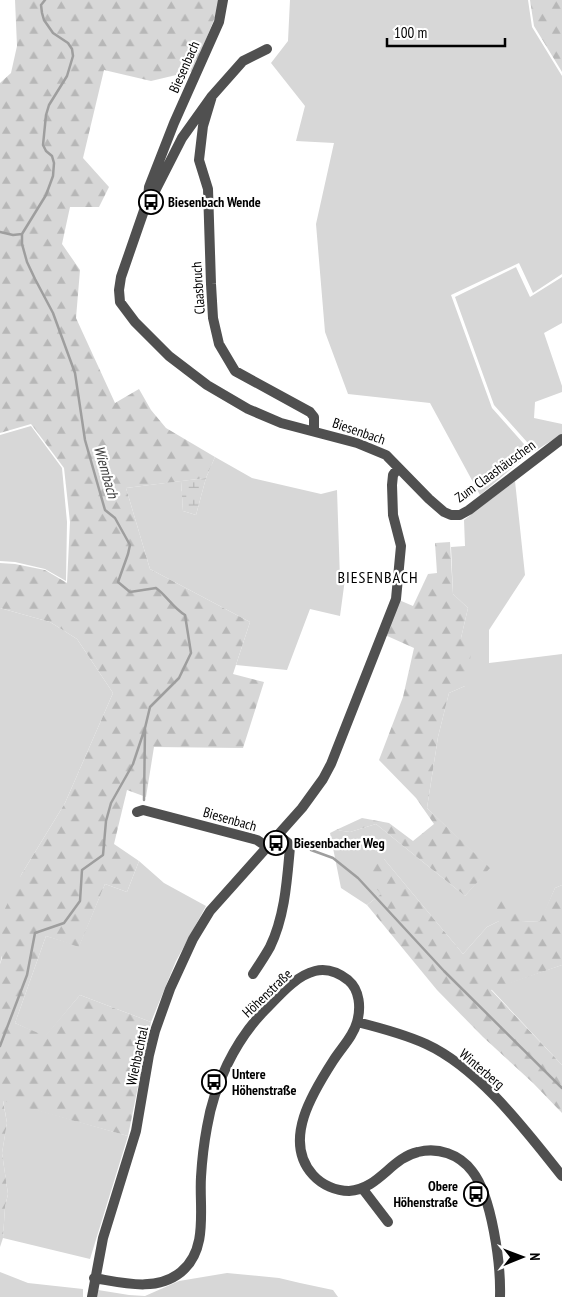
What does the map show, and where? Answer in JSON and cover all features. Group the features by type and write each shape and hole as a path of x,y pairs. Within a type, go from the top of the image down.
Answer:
{"street":[{"name":"Biesenbach","path":"137,812 143,810 257,840 266,846 302,808 323,779 331,764 396,599 401,546 394,515 392,485 393,475 398,468 391,458 373,448 282,423 256,412 207,385 169,356 127,313 120,302 121,277 148,198 149,187 174,122 219,22 223,0"},
{"name":"Claasbruch","path":"148,198 155,191 182,138 212,96 243,61 267,49"},
{"name":"Claasbruch","path":"212,96 203,126 199,160 208,189 213,318 219,344 235,371 310,412 314,417 314,431"},
{"name":"Zum Claashäuschen","path":"398,468 429,500 444,512 451,515 460,515 562,439"},
{"path":"253,974 270,947 286,891 290,847 278,834"},
{"name":"Wiehbachtal","path":"92,1297 94,1278 103,1238 136,1131 155,1031 170,989 193,939 206,917 266,846"},
{"name":"Höhenstraße","path":"94,1278 144,1285 165,1282 182,1272 190,1262 197,1250 201,1233 203,1154 213,1103 231,1058 257,1018 292,983 306,974 317,970 328,970 342,975 352,983 358,996 359,1006 357,1022 353,1032 326,1072 301,1125 301,1154 306,1167 315,1178 325,1185 338,1190 350,1191 362,1188 378,1180 403,1158 416,1152 442,1151 458,1158 472,1171 489,1214 499,1262 500,1297"},
{"name":"Winterberg","path":"357,1022 390,1030 428,1045 464,1068 503,1105 562,1176"},
{"path":"362,1188 388,1222"}],"green space":[{"path":"15,0 222,0 193,71 151,81 104,70 83,158 109,187 99,207 70,207 62,244 80,270 76,318 115,403 139,389 151,410 166,428 215,457 206,478 126,488 150,569 250,622 233,674 264,682 243,748 154,747 146,797 127,790 114,844 139,861 127,892 105,884 79,947 46,936 15,1023 45,1036 80,995 151,1022 128,1136 3,1101 7,1123 2,1153 8,1194 5,1207 3,1238 0,1247 0,964 2,958 2,915 21,875 65,803 113,693 77,639 50,622 0,608 0,563 45,570 67,583 70,522 64,468 31,424 0,433 0,83 11,73 17,46"},
{"path":"290,0 528,0 532,27 562,76 562,274 533,293 519,263 451,295 492,408 531,452 480,495 430,403 348,394 325,332 316,224 334,143 296,141 305,106 271,63 288,41"},
{"path":"530,0 562,0 562,72 534,26"},
{"path":"516,267 530,297 562,277 562,323 544,333 562,386 562,392 535,402 534,418 562,424 562,434 535,451 494,405 455,297"},
{"path":"31,426 62,468 67,522 66,581 45,569 15,562 0,561 0,435"},
{"path":"215,457 252,478 321,494 337,490 340,579 345,579 340,616 310,609 287,670 236,665 250,622 150,569 126,488 181,481 183,511 196,515 206,478"},
{"path":"206,478 196,515 183,511 181,481"},
{"path":"515,481 525,575 489,630 489,663 562,654 562,885 555,888 541,921 499,921 487,927 463,954 384,859 381,894 367,905 341,888 330,833 336,830 350,832 376,824 465,896 489,868 427,808 438,737 449,693 465,686 461,638 468,608 453,594 451,547 465,546 464,520"},
{"path":"450,542 453,594 468,608 461,638 471,654 465,686 449,693 438,737 427,808 490,868 465,896 376,824 350,832 336,830 362,818 389,823 413,841 434,824 416,798 379,760 403,697 414,648 385,635 399,600 413,606 428,574 437,573 435,543"},
{"path":"0,608 50,622 77,639 113,693 65,803 21,875 0,964"},
{"path":"384,859 463,954 487,927 499,921 494,897 508,892 521,922 540,921 555,888 562,885 562,965 491,990 562,1065 562,1113 437,990 367,905 381,894 363,873"},
{"path":"139,861 164,883 206,906 176,961 151,1022 80,995 45,1037 15,1023 46,936 79,946 105,884 127,892"},
{"path":"562,965 562,1065 491,989"},
{"path":"3,1100 128,1136 90,1259 3,1238 5,1207 8,1194 2,1153 7,1123"},
{"path":"0,1272 28,1283 83,1289 83,1297 0,1297"},
{"path":"227,1273 279,1278 333,1290 338,1297 94,1297 98,1290 145,1296 179,1281"}],"waterway":[{"name":"Wiembach","path":"0,1046 27,975 35,933 64,923 80,901 82,870 103,855 106,821 111,803 133,764 150,707 179,678 191,653 185,615 156,588 130,592 118,582 130,545 115,518 105,510 85,440 75,373 53,313 27,262 22,244 22,234 46,195 53,176 54,163 52,156 43,145 46,115 49,105 67,76 73,56 72,49 68,43 53,33 44,20 41,5 45,0"},
{"path":"0,232 13,235 22,234"},
{"path":"144,800 145,729"},
{"path":"311,850 333,858 358,878 444,971 562,1088"}],"place":[{"name":"Biesenbach Wende","path":"151,202"},
{"name":"Biesenbacher Weg","path":"276,843"},
{"name":"Untere Höhenstraße","path":"214,1082"},
{"name":"Obere Höhenstraße","path":"476,1194"}],"district":[{"name":"BIESENBACH","path":"378,577"}]}
